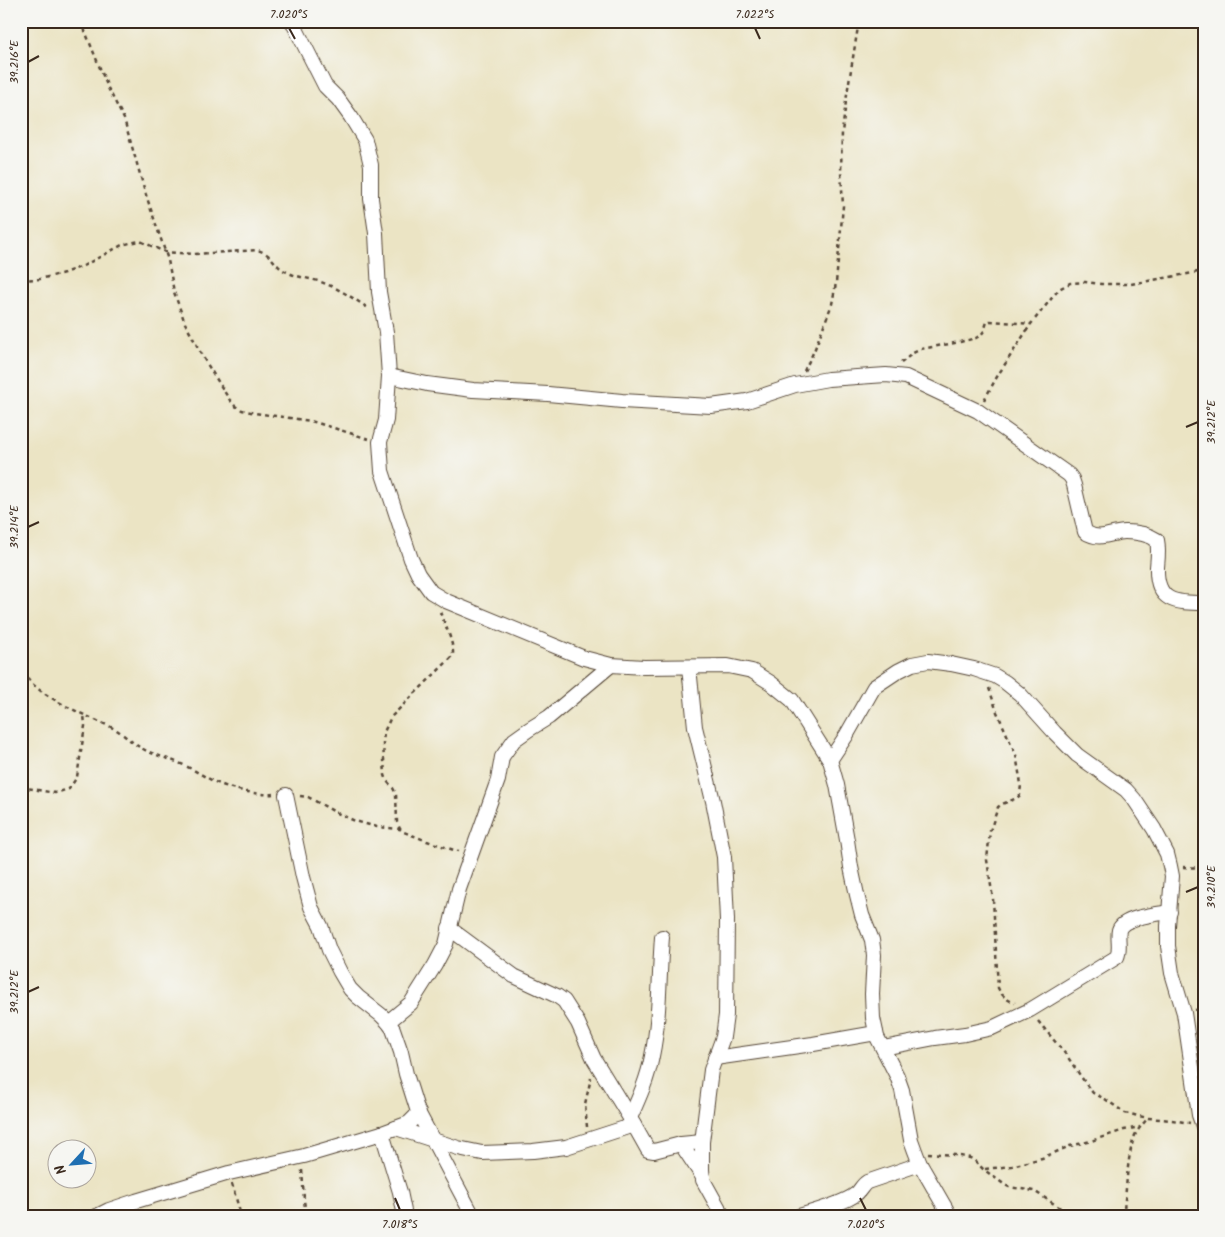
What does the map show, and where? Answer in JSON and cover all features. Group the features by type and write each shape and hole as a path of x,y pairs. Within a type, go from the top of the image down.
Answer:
{"street":[{"path":"292,21 325,86 338,99 365,140 372,165 371,199 390,376 386,420 380,442 382,471 410,558 418,574 431,592 446,601 584,658 612,664 644,667 728,666 752,671 792,700 830,760 837,785 857,896 872,940 874,955 873,1018 876,1033 902,1090 911,1140 917,1157 950,1216"},
{"path":"390,376 427,384 473,390 711,406 748,401 795,385 828,379 886,375 906,377 978,410 1069,475 1074,484 1086,532 1089,535 1109,536 1124,532 1150,536 1157,540 1159,548 1158,586 1169,598 1175,601 1204,604"},
{"path":"830,760 874,687 898,671 912,664 928,660 984,672 1005,682 1020,694 1077,754 1126,790 1154,829 1170,866 1172,876 1168,934 1170,961 1184,1013 1199,1115 1203,1128"},
{"path":"388,1022 410,1002 436,965 446,944 459,889 498,780 502,757 514,740 549,717 612,664"},
{"path":"689,667 695,727 724,856 727,920 726,1015 723,1036 711,1070 702,1142 703,1178"},
{"path":"286,795 311,907 321,926 329,950 350,989 388,1022 396,1036 419,1113 473,1216"},
{"path":"882,1048 992,1028 1030,1010 1117,958 1119,953 1118,932 1124,923 1142,917 1170,912"},
{"path":"449,928 514,976 564,1001 578,1023 594,1058 650,1151 681,1144 702,1142"},
{"path":"396,1128 433,1141 482,1153 532,1151 566,1147 588,1141 632,1122 652,1057 656,1033 662,937"},
{"path":"716,1058 876,1033"},
{"path":"97,1216 136,1201 229,1173 304,1156 382,1133 409,1122 419,1113"},
{"path":"382,1133 400,1192 404,1216"},
{"path":"681,1144 703,1178 723,1216"},
{"path":"799,1216 846,1200 856,1194 867,1182 917,1157"}],"path":[{"path":"81,21 108,88 124,119 146,195 168,260 174,292 185,323 204,359 229,399 242,410 311,421 380,442"},
{"path":"795,385 814,351 832,304 836,283 843,206 841,172 842,132 859,21"},
{"path":"21,280 40,279 64,274 122,245 130,243 140,242 165,252 193,254 250,250 264,252 286,272 341,290 369,308 383,320"},
{"path":"978,410 1031,324 1059,289 1070,283 1131,284 1204,271"},
{"path":"886,375 913,353 921,349 976,338 981,335 987,322 1031,324"},
{"path":"400,829 397,822 396,794 385,775 384,732 391,717 452,656 453,651 440,611 431,592"},
{"path":"21,647 26,676 32,684 67,707 122,733 146,751 196,770 215,782 241,791 271,795 280,792 293,797 308,797 335,812 369,825 400,829 454,850 472,851"},
{"path":"984,672 997,712 1016,755 1021,784 1020,795 998,807 990,831 987,860 993,899 998,988 1008,1000 1030,1010 1067,1056 1093,1093 1125,1113 1148,1118 1172,1120 1203,1128"},
{"path":"21,787 55,793 69,789 77,777 85,726 84,714"},
{"path":"1170,866 1204,868"},
{"path":"588,1141 585,1104 594,1058"},
{"path":"1123,1216 1125,1186 1133,1140 1140,1127 1148,1118"},
{"path":"983,1169 1012,1166 1042,1158 1070,1146 1140,1127"},
{"path":"917,1157 954,1154 970,1158 1005,1185 1034,1192 1073,1216"},
{"path":"304,1156 301,1175 306,1216"},
{"path":"229,1173 241,1216"}]}
